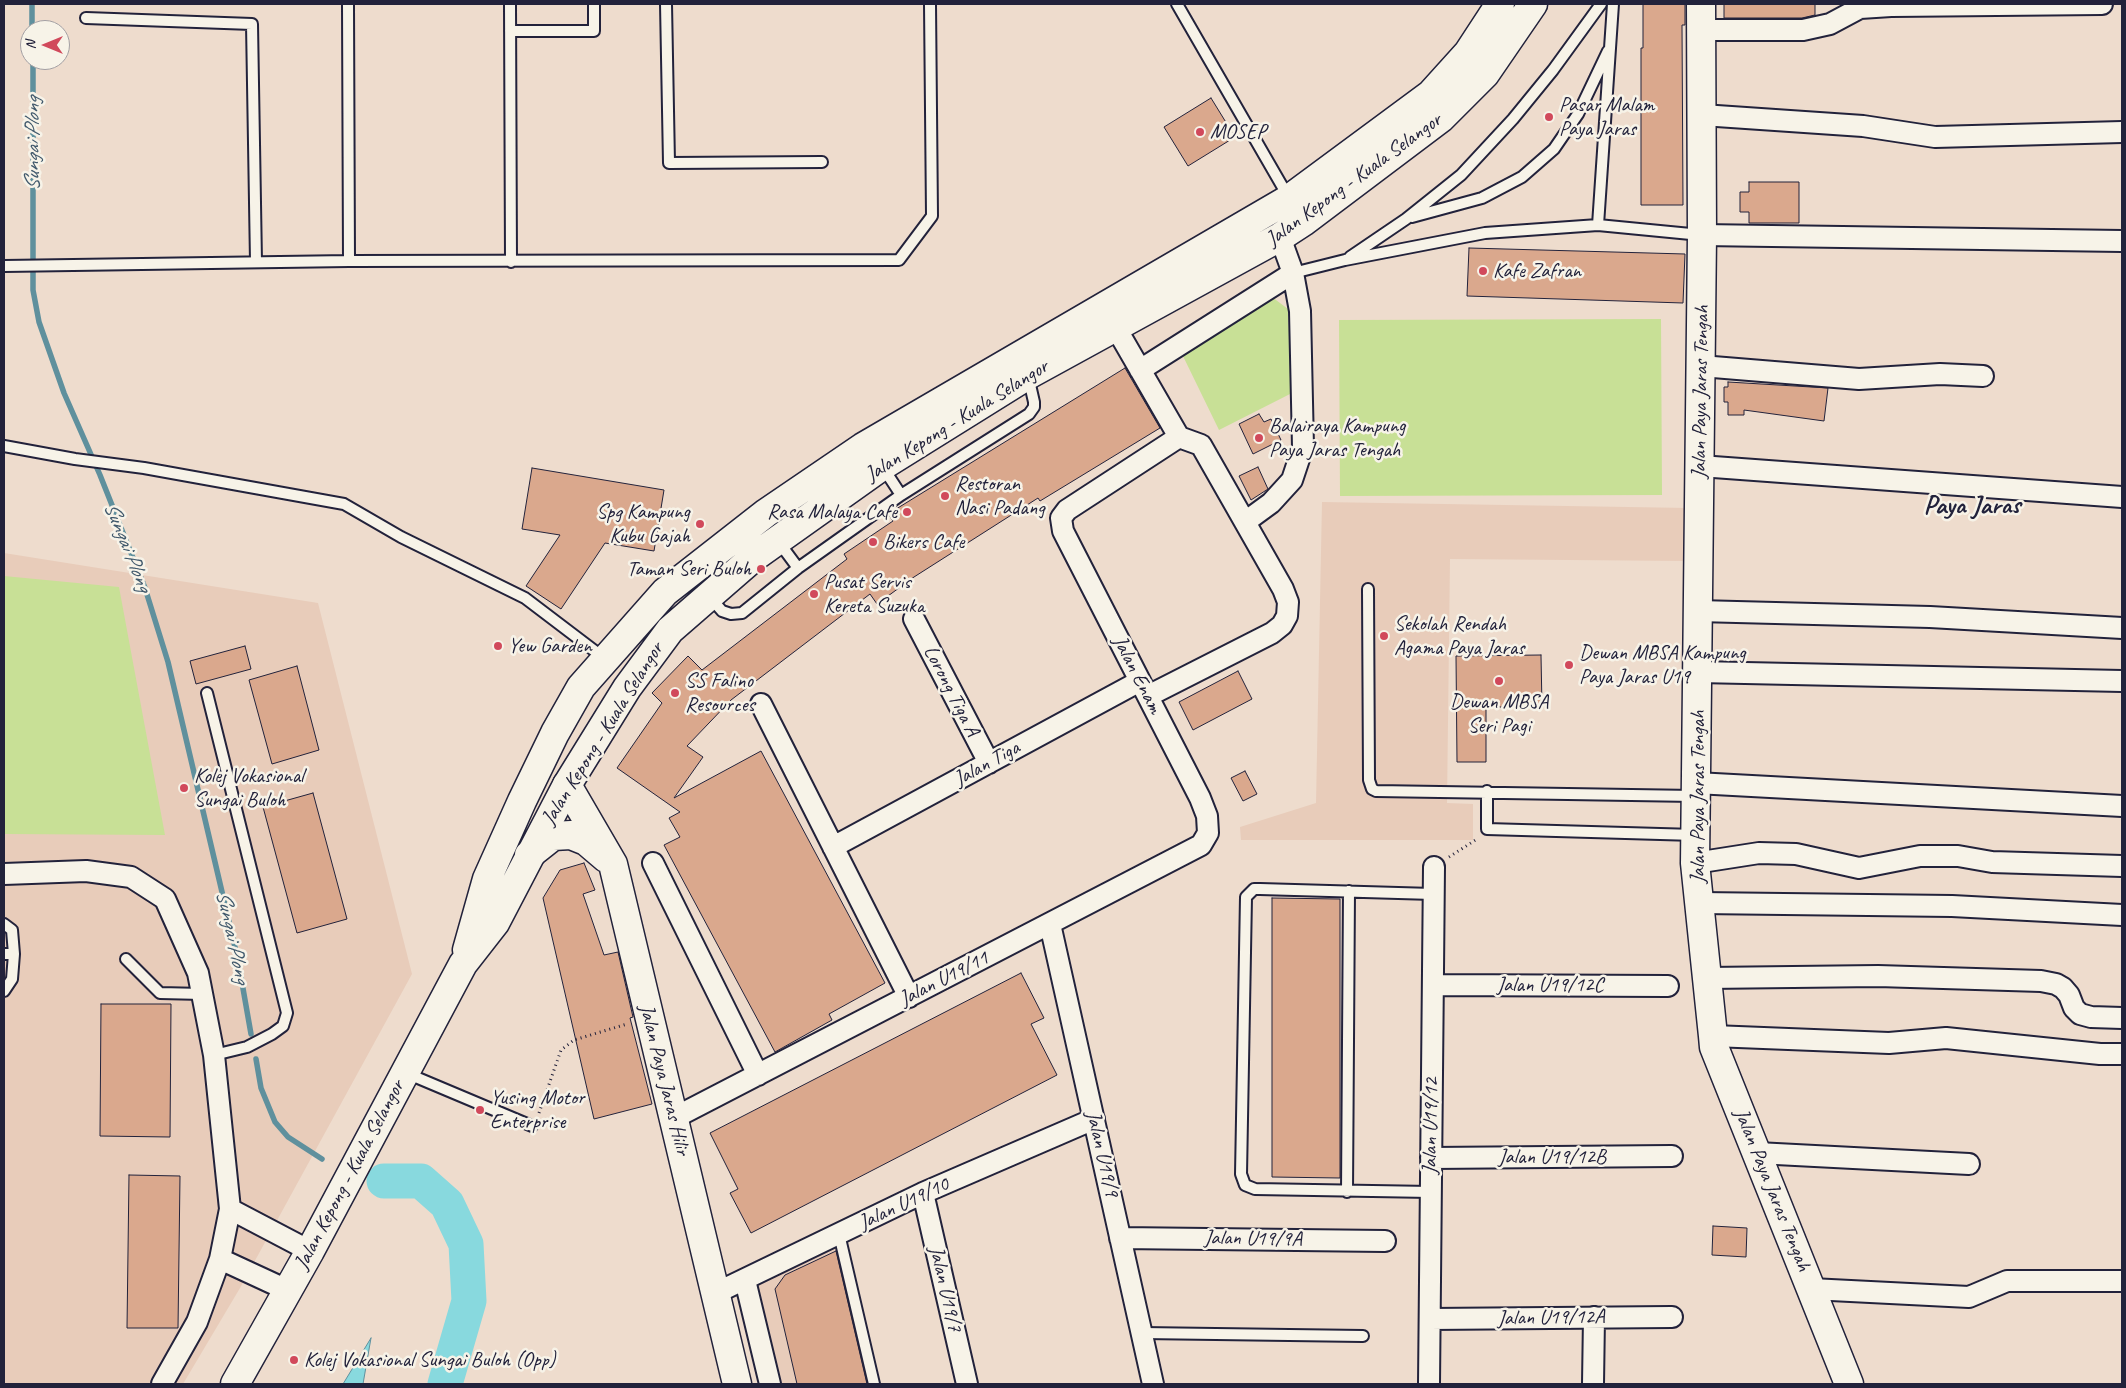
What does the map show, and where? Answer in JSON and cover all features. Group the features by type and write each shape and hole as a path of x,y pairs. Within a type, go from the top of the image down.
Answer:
{"main road":[{"name":"Jalan Kepong - Kuala Selangor","path":"235,1384 310,1251 463,964 495,923 567,785 652,652 670,630 754,557 882,466 1028,375 1280,237 1296,210 1431,94 1468,53 1500,4"},
{"name":"Jalan Kepong - Kuala Selangor","path":"463,964 488,879 522,801 555,733 581,687 665,592 766,513 863,447 1296,210 1441,118 1485,74 1533,4"},
{"name":"Jalan Paya Jaras Tengah","path":"1701,17 1702,235 1695,863 1714,1047 1849,1384"},
{"path":"488,879 499,866 533,803 549,788 567,785 563,768 564,753 580,718 665,592"},
{"name":"Jalan Paya Jaras Hilir","path":"567,785 613,864 737,1384"},
{"path":"529,855 553,836 571,835 586,841 613,864"}],"street":[{"path":"1701,17 1803,30 1830,24 1860,8 1890,6 2102,4"},
{"path":"1702,115 1863,126 1935,137 2122,132"},
{"path":"1702,235 2122,241"},
{"path":"1245,522 1271,503 1292,480 1303,447 1300,311 1293,273 1280,237"},
{"path":"1140,370 1293,273"},
{"path":"1116,328 1179,438"},
{"path":"1701,366 1859,378 1940,374 1984,376"},
{"name":"Jalan Tiga","path":"834,847 989,763 1144,688 1272,633 1282,625 1287,616 1288,602 1283,589 1202,445 1179,438"},
{"name":"Jalan Enam","path":"1179,438 1067,510 1061,518 1063,531 1200,798 1207,816 1208,833"},
{"path":"1700,466 2122,497"},
{"path":"1698,610 1930,617 2122,628"},
{"name":"Lorong Tiga A","path":"914,619 989,763"},
{"path":"1698,672 2122,681"},
{"path":"761,704 909,997"},
{"path":"1696,790 2122,806"},
{"name":"Jalan U19/11","path":"674,1118 1191,851 1201,845 1208,833"},
{"path":"1695,863 1759,853 1796,854 1859,868 1920,856 1958,856 1992,862 2122,866"},
{"path":"653,863 758,1076"},
{"name":"Jalan U19/12","path":"1429,1384 1434,867"},
{"path":"4,874 86,871 131,877 165,899 198,973 214,1055 230,1209 220,1259 198,1322 162,1384"},
{"path":"1700,903 1952,906 2122,915"},
{"name":"Jalan U19/9","path":"1050,924 1153,1384"},
{"path":"1707,978 1878,976 2041,981 2056,984 2063,988 2069,995 2074,1008 2080,1014 2090,1017 2122,1018"},
{"name":"Jalan U19/12C","path":"1432,985 1668,986"},
{"path":"1713,1036 1888,1043 1946,1038 2100,1054 2122,1054"},
{"name":"Jalan U19/10","path":"716,1293 923,1193 1094,1119"},
{"path":"1757,1153 1969,1164"},
{"name":"Jalan U19/12B","path":"1431,1158 1672,1156"},
{"name":"Jalan U19/7","path":"923,1193 967,1384"},
{"path":"230,1209 310,1251"},
{"name":"Jalan U19/9A","path":"1120,1238 1385,1241"},
{"path":"220,1259 287,1290"},
{"path":"745,1280 770,1384"},
{"path":"1811,1289 1969,1297 2007,1281 2122,1281"},
{"path":"1593,1384 1594,1317"},
{"name":"Jalan U19/12A","path":"1430,1319 1672,1317"}],"lane":[{"path":"348,4 349,261"},
{"path":"510,4 511,262"},
{"path":"510,31 594,31 594,4"},
{"path":"666,4 669,163 822,162"},
{"path":"7,266 349,261 899,260 932,216 930,4"},
{"path":"1177,4 1296,210"},
{"path":"1345,260 1406,219 1461,175 1513,119 1553,70 1601,4"},
{"path":"1598,225 1608,51 1613,4"},
{"path":"86,18 252,24 256,262"},
{"path":"1406,219 1482,198 1522,177 1559,142 1578,114 1608,51"},
{"path":"1293,273 1345,260 1485,234 1598,225 1702,235"},
{"path":"709,596 722,610 731,614 742,613 798,568 901,495 1029,414 1034,406 1034,402 1028,375"},
{"path":"4,446 344,504 401,537 525,598 605,658"},
{"path":"882,466 901,495"},
{"path":"778,540 798,568"},
{"path":"1368,589 1370,785 1381,792 1696,790"},
{"path":"207,693 287,1013 283,1026 272,1034 246,1047 214,1055"},
{"path":"1487,792 1487,829 1696,835"},
{"path":"1431,1192 1256,1189 1245,1185 1241,1174 1246,897 1254,889 1260,888 1433,894"},
{"path":"1347,1192 1349,890"},
{"path":"4,924 12,930 9,954 12,979 4,991"},
{"path":"126,959 160,993 203,994"},
{"path":"405,1072 532,1126"},
{"path":"839,1234 874,1384"},
{"path":"1142,1333 1364,1336"}],"path":[{"path":"1434,867 1474,843 1487,829"},
{"path":"532,1126 542,1106 547,1083 561,1050 574,1040 650,1018"}],"shaded area":[{"name":"Sekolah Rendah Agama Paya Jaras","path":"1322,502 1689,508 1689,561 1450,559 1447,803 1473,804 1473,840 1241,840 1240,827 1316,803"},
{"name":"Kolej Vokasional Sungai Buloh","path":"4,553 318,603 412,974 240,1288 183,1384 4,1384"},
{"path":"836,1244 869,1384 778,1384 754,1284"}],"green space":[{"path":"1272,297 1288,309 1292,393 1219,430 1181,352"},
{"path":"1661,319 1662,495 1340,496 1339,320"},
{"path":"4,576 119,587 165,835 4,834"}],"water":[{"path":"371,1338 363,1384 343,1384"}],"building":[{"path":"1643,4 1685,4 1685,25 1682,25 1683,205 1641,205 1641,48 1643,48"},
{"path":"1724,4 1815,4 1815,15 1802,18 1724,18"},
{"name":"MOSEP","path":"1211,98 1235,137 1188,166 1164,127"},
{"path":"1749,182 1799,182 1799,223 1749,223 1749,212 1740,212 1740,192 1749,192"},
{"path":"1469,248 1685,254 1683,303 1467,296"},
{"path":"1125,368 1160,428 1040,501 1038,498 914,577 877,604 870,594 731,700 687,746 703,757 674,798 761,751 885,983 829,1014 832,1020 775,1052 664,845 680,837 669,818 680,812 617,768 662,703 652,693 688,656 702,670 847,559 844,554 893,521 888,514"},
{"path":"1728,382 1828,388 1824,421 1744,410 1744,415 1728,415 1728,402 1724,402 1724,387 1728,387"},
{"path":"1259,414 1264,422 1271,419 1281,440 1253,454 1239,424"},
{"path":"1258,467 1268,489 1251,500 1239,476"},
{"path":"532,468 664,490 654,551 605,543 561,609 526,586 560,535 522,529"},
{"path":"245,646 251,669 196,684 190,661"},
{"name":"Dewan MBSA Seri Pagi","path":"1541,655 1542,707 1486,707 1486,762 1457,762 1456,656"},
{"path":"297,666 319,750 272,764 249,680"},
{"path":"1238,671 1252,699 1193,730 1179,702"},
{"path":"1245,771 1257,794 1243,801 1231,778"},
{"path":"313,793 347,919 297,933 263,807"},
{"path":"584,863 595,890 583,894 604,955 618,952 633,1017 630,1018 652,1104 594,1119 543,898 560,870"},
{"path":"1272,898 1340,899 1340,1178 1272,1177"},
{"path":"1021,973 1044,1018 1031,1024 1057,1075 751,1233 730,1193 738,1189 710,1133"},
{"path":"101,1004 171,1004 170,1137 100,1136"},
{"path":"129,1175 180,1176 178,1328 127,1328"},
{"path":"1713,1226 1747,1228 1746,1257 1712,1255"},
{"path":"836,1251 867,1384 797,1384 775,1289 785,1275"}],"waterway":[{"name":"Sungai Plong","path":"32,4 32,20"},
{"name":"Sungai Plong","path":"33,70 33,290 39,322 64,393 100,475 145,588 168,662 238,960 251,1034"},
{"name":"Sungai Plong","path":"256,1059 261,1088 275,1122 288,1137 322,1159"},
{"name":"Sungai Plong","path":"384,1181 421,1181 447,1204 466,1244 469,1301 445,1384"}],"place":[{"name":"Pasar Malam Paya Jaras","path":"1549,117"},
{"name":"MOSEP","path":"1200,132"},
{"name":"Kafe Zafran","path":"1483,271"},
{"name":"Balairaya Kampung Paya Jaras Tengah","path":"1259,438"},
{"name":"Restoran Nasi Padang","path":"945,496"},
{"name":"Rasa Malaya Cafe","path":"907,512"},
{"name":"Spg Kampung Kubu Gajah","path":"700,524"},
{"name":"Bikers Cafe","path":"873,542"},
{"name":"Taman Seri Buloh","path":"761,569"},
{"name":"Pusat Servis Kereta Suzuka","path":"814,594"},
{"name":"Sekolah Rendah Agama Paya Jaras","path":"1384,636"},
{"name":"Yew Garden","path":"498,646"},
{"name":"Dewan MBSA Kampung Paya Jaras U19","path":"1569,665"},
{"name":"Dewan MBSA Seri Pagi","path":"1499,681"},
{"name":"SS Falino Resources","path":"675,693"},
{"name":"Kolej Vokasional Sungai Buloh","path":"184,788"},
{"name":"Yusing Motor Enterprise","path":"480,1110"},
{"name":"Kolej Vokasional Sungai Buloh (Opp)","path":"294,1360"}],"district":[{"name":"Paya Jaras","path":"1972,506"}]}
